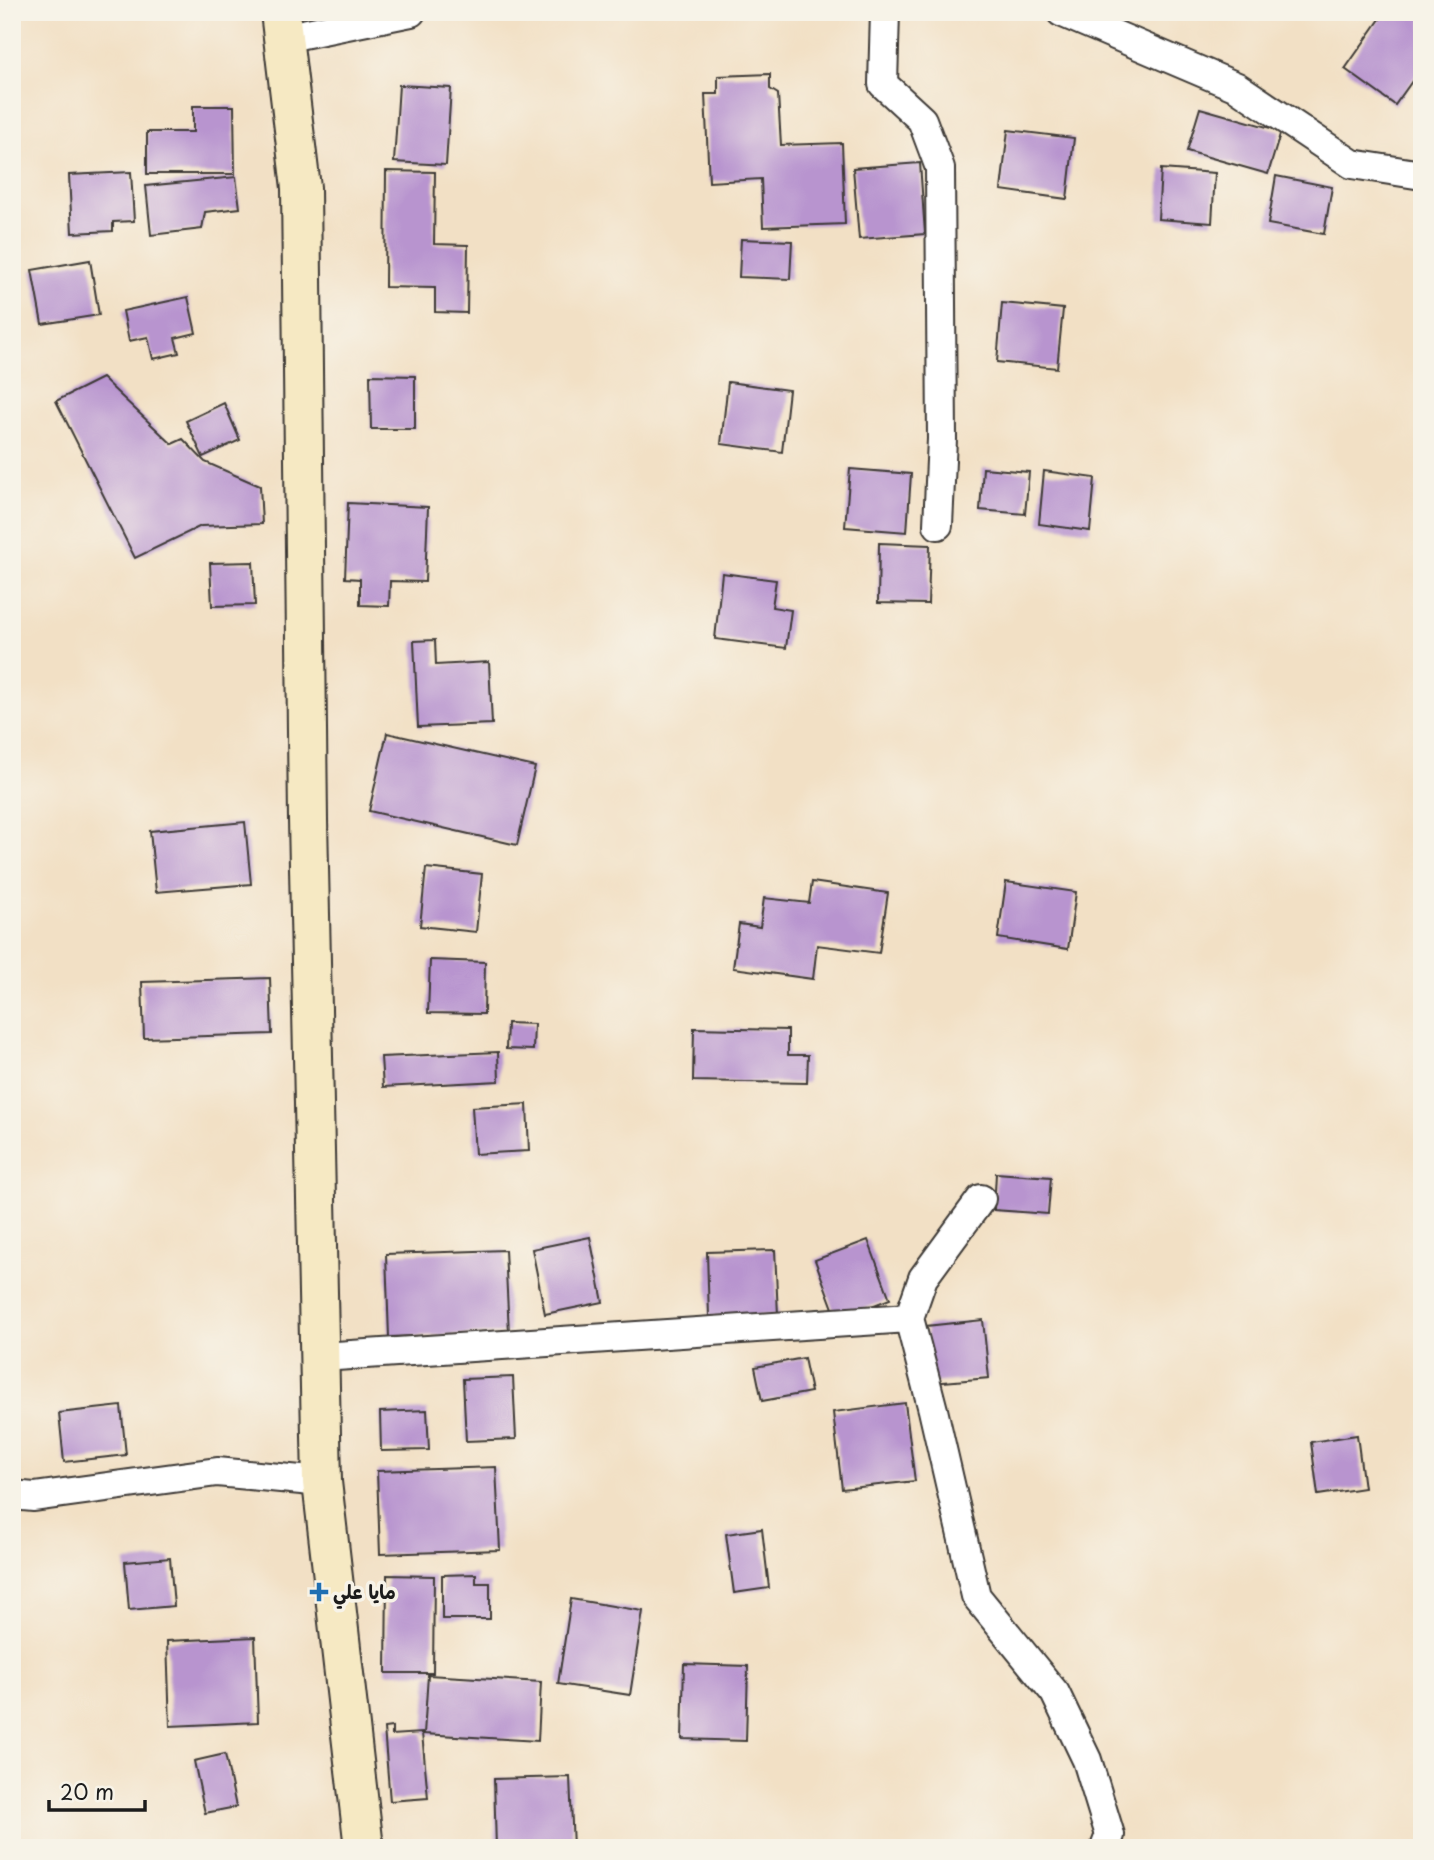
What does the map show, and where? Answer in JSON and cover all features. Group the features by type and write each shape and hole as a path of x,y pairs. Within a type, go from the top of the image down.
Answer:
{"main road":[{"path":"281,25 301,188 308,820 322,1482 364,1848"}],"street":[{"path":"281,25 411,12"},
{"path":"885,12 883,84 922,120 940,168 942,439 938,525"},
{"path":"1061,12 1237,86 1352,164 1422,175"},
{"path":"981,1199 923,1278 909,1318 976,1596 1055,1693 1087,1760 1110,1835 1105,1848"},
{"path":"321,1357 909,1318"},
{"path":"12,1495 34,1497 217,1472 322,1482"}],"building":[{"path":"1385,12 1422,12 1422,67 1395,105 1345,69"},
{"path":"770,74 770,89 778,94 781,145 842,143 845,224 763,227 761,179 709,182 705,94 718,94 718,76"},
{"path":"399,85 451,88 446,165 394,162"},
{"path":"193,106 234,106 235,174 147,174 147,132 193,132"},
{"path":"1200,108 1281,131 1268,174 1187,151"},
{"path":"1008,130 1074,138 1067,199 1001,190"},
{"path":"920,163 925,234 859,239 853,168"},
{"path":"1161,169 1215,173 1212,223 1158,219"},
{"path":"386,171 435,172 434,244 468,245 467,313 435,312 435,288 385,287"},
{"path":"131,172 134,221 113,222 113,231 72,233 69,175"},
{"path":"1276,176 1332,187 1324,234 1268,224"},
{"path":"236,177 240,208 205,212 202,229 151,235 146,186"},
{"path":"741,239 792,241 790,279 739,277"},
{"path":"90,260 99,315 42,324 32,270"},
{"path":"188,297 196,333 175,338 179,353 153,359 148,337 129,341 123,311"},
{"path":"1002,303 1063,309 1057,368 997,362"},
{"path":"370,375 415,376 415,429 371,429"},
{"path":"102,378 172,444 183,439 205,462 260,486 262,524 201,526 135,558 56,401"},
{"path":"728,382 789,390 782,452 721,444"},
{"path":"224,403 240,440 203,457 186,421"},
{"path":"983,468 1029,472 1025,514 980,510"},
{"path":"850,469 911,474 907,532 845,527"},
{"path":"1044,471 1095,478 1090,531 1039,524"},
{"path":"348,503 428,507 425,582 390,581 389,606 360,605 360,579 345,578"},
{"path":"879,543 930,545 928,604 878,603"},
{"path":"253,562 255,605 212,606 210,563"},
{"path":"722,573 776,580 772,607 791,610 786,648 715,639"},
{"path":"435,640 436,665 489,662 492,724 418,727 414,641"},
{"path":"387,733 535,767 517,845 369,811"},
{"path":"245,822 251,884 156,892 150,831"},
{"path":"426,868 482,874 476,932 420,926"},
{"path":"812,882 888,893 879,953 817,945 813,979 733,968 739,924 760,927 764,898 809,903"},
{"path":"1006,882 1076,892 1068,949 998,938"},
{"path":"430,960 485,962 484,1014 428,1013"},
{"path":"270,978 272,1034 144,1038 142,982"},
{"path":"507,1023 534,1024 533,1050 506,1049"},
{"path":"694,1028 788,1030 788,1055 808,1055 807,1083 693,1081"},
{"path":"498,1052 499,1081 383,1087 381,1057"},
{"path":"527,1104 529,1151 475,1154 472,1107"},
{"path":"996,1173 1051,1177 1048,1214 994,1210"},
{"path":"590,1237 603,1302 545,1314 532,1249"},
{"path":"868,1240 890,1299 837,1319 815,1260"},
{"path":"505,1250 509,1333 389,1337 386,1254"},
{"path":"775,1250 778,1315 709,1317 707,1252"},
{"path":"983,1320 989,1378 932,1383 926,1326"},
{"path":"804,1358 811,1392 762,1401 755,1367"},
{"path":"513,1377 516,1439 466,1441 463,1379"},
{"path":"905,1403 915,1481 842,1489 833,1412"},
{"path":"121,1406 126,1455 64,1462 59,1413"},
{"path":"427,1410 429,1450 381,1451 380,1412"},
{"path":"1357,1435 1364,1488 1318,1495 1311,1442"},
{"path":"496,1467 500,1550 380,1554 377,1471"},
{"path":"762,1529 769,1588 734,1593 726,1534"},
{"path":"170,1558 174,1606 129,1610 125,1562"},
{"path":"476,1574 476,1583 490,1583 490,1619 442,1619 442,1575"},
{"path":"387,1575 434,1576 433,1673 386,1673"},
{"path":"571,1599 643,1611 630,1695 558,1684"},
{"path":"255,1637 258,1722 170,1726 167,1641"},
{"path":"684,1664 748,1666 746,1741 682,1739"},
{"path":"428,1675 541,1682 538,1741 424,1734"},
{"path":"392,1727 392,1735 422,1733 428,1798 390,1801 384,1728"},
{"path":"225,1754 236,1807 205,1813 194,1761"},
{"path":"570,1777 573,1848 496,1848 494,1779"}],"place":[{"name":"مايا علي","path":"319,1592"}]}
